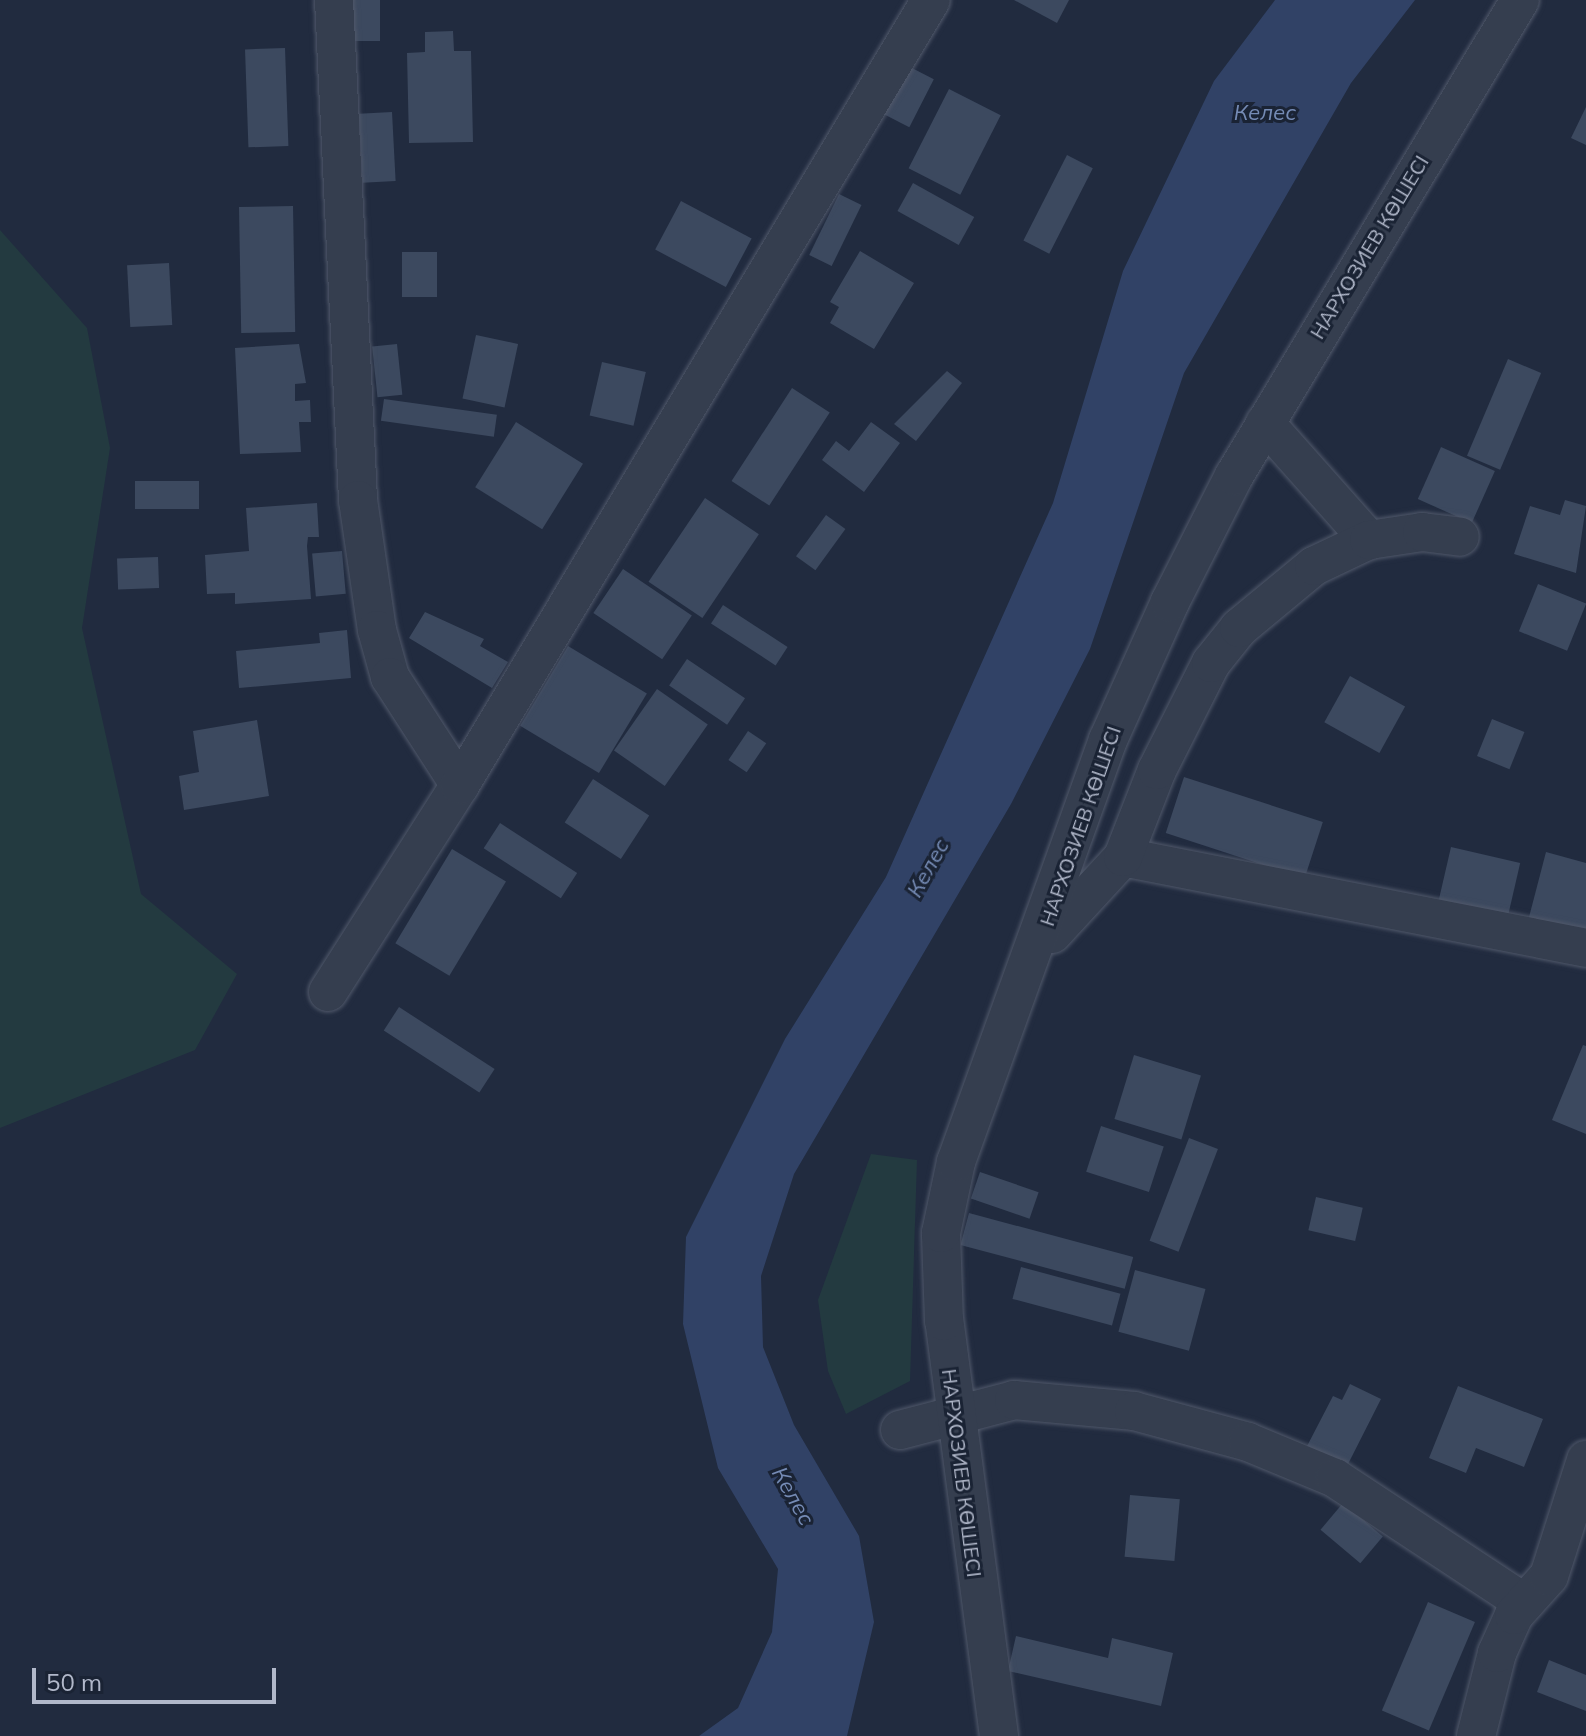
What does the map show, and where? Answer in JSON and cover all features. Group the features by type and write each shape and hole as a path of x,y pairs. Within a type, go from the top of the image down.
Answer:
{"street":[{"path":"334,0 358,500 377,630 390,677 460,785"},
{"path":"328,992 460,785 931,0"},
{"name":"НАРХОЗИЕВ КӨШЕСІ","path":"999,1736 954,1415 941,1233 956,1162 1035,957 1108,740 1265,423 1520,0"},
{"path":"1265,423 1369,540"},
{"path":"1035,957 1123,857 1211,663 1274,596 1314,566 1369,540 1422,532 1460,537"},
{"path":"1123,857 1586,948"},
{"path":"900,1430 1014,1400 1119,1409 1248,1442 1335,1478 1523,1602"},
{"path":"1476,1736 1497,1653 1523,1602 1549,1576 1586,1460"}],"green space":[{"path":"0,230 87,328 110,448 82,628 141,894 237,974 195,1050 0,1128"},
{"path":"871,1154 917,1160 910,1381 846,1414 828,1371 818,1300"}],"water":[{"name":"Келес","path":"1275,0 1415,0 1351,83 1184,373 1090,649 1011,804 794,1174 761,1276 763,1347 794,1425 859,1536 874,1622 847,1736 699,1736 738,1708 772,1632 778,1569 718,1468 683,1324 686,1237 785,1039 886,877 1053,503 1123,271 1214,81"}],"building":[{"path":"351,0 380,0 380,41 351,41"},
{"path":"1014,0 1069,0 1057,23"},
{"path":"453,31 454,51 471,51 473,142 409,143 407,53 425,52 425,32"},
{"path":"285,48 288,146 248,147 245,49"},
{"path":"908,66 934,79 909,127 883,114"},
{"path":"949,89 1001,115 960,195 909,168"},
{"path":"1586,107 1586,145 1571,138"},
{"path":"392,112 396,181 363,183 359,114"},
{"path":"1067,155 1093,168 1049,254 1023,241"},
{"path":"913,183 974,217 959,245 897,211"},
{"path":"839,194 861,205 832,266 809,255"},
{"path":"681,201 752,239 726,287 655,250"},
{"path":"293,206 295,332 241,333 239,207"},
{"path":"860,251 914,283 874,349 830,323 839,307 830,302"},
{"path":"402,252 437,252 437,297 402,297"},
{"path":"169,263 172,325 130,327 127,265"},
{"path":"476,335 518,344 505,408 462,399"},
{"path":"299,344 306,383 295,384 295,401 310,400 311,422 299,422 301,452 240,454 235,348"},
{"path":"397,344 402,395 377,397 372,347"},
{"path":"1508,359 1541,373 1500,470 1467,456"},
{"path":"602,362 646,372 633,426 590,416"},
{"path":"947,371 962,383 916,441 894,424"},
{"path":"792,388 830,413 769,506 732,481"},
{"path":"384,399 497,415 494,437 381,421"},
{"path":"516,422 583,464 542,529 475,487"},
{"path":"871,422 900,443 864,492 822,460 836,441 849,451"},
{"path":"1441,447 1495,471 1472,523 1418,499"},
{"path":"135,481 199,481 199,509 135,509"},
{"path":"705,498 759,534 702,618 649,582"},
{"path":"1565,500 1586,506 1576,573 1514,554 1530,506 1560,515"},
{"path":"317,503 319,537 308,537 307,546 311,599 235,604 235,593 207,594 205,555 249,551 246,508"},
{"path":"826,515 845,529 815,570 796,556"},
{"path":"342,551 346,594 316,596 312,554"},
{"path":"158,557 159,588 118,589 117,558"},
{"path":"623,569 692,615 662,659 593,613"},
{"path":"1538,584 1586,603 1567,651 1519,631"},
{"path":"723,605 788,647 776,665 711,623"},
{"path":"425,612 484,639 480,646 508,662 492,688 409,638"},
{"path":"347,630 351,678 239,688 236,651 320,643 319,633"},
{"path":"568,646 647,693 599,773 520,726"},
{"path":"687,659 745,698 727,725 669,686"},
{"path":"1350,676 1405,707 1379,753 1324,722"},
{"path":"657,689 708,725 665,786 614,750"},
{"path":"1492,719 1524,732 1509,769 1477,756"},
{"path":"257,720 269,796 184,810 179,776 199,772 193,731"},
{"path":"748,731 766,743 747,772 728,760"},
{"path":"1184,777 1323,822 1305,878 1166,833"},
{"path":"593,779 649,815 621,859 565,823"},
{"path":"500,823 577,873 561,898 484,848"},
{"path":"1451,847 1520,863 1507,921 1438,905"},
{"path":"452,849 506,881 449,976 395,943"},
{"path":"1546,852 1586,863 1586,937 1528,921"},
{"path":"399,1007 495,1069 479,1093 384,1030"},
{"path":"1583,1045 1586,1046 1586,1134 1552,1120"},
{"path":"1134,1055 1201,1075 1181,1140 1114,1119"},
{"path":"1101,1126 1164,1146 1149,1192 1086,1172"},
{"path":"1189,1138 1218,1149 1179,1252 1150,1241"},
{"path":"980,1172 1039,1192 1030,1219 971,1198"},
{"path":"1316,1197 1363,1208 1355,1241 1308,1230"},
{"path":"969,1213 1133,1257 1125,1289 960,1245"},
{"path":"1021,1267 1120,1294 1112,1326 1012,1299"},
{"path":"1135,1270 1206,1289 1189,1351 1118,1332"},
{"path":"1350,1384 1381,1399 1345,1470 1305,1450 1333,1396 1342,1400"},
{"path":"1458,1386 1543,1419 1524,1467 1476,1448 1466,1473 1429,1458"},
{"path":"1130,1495 1180,1499 1174,1561 1125,1557"},
{"path":"1343,1503 1383,1536 1360,1563 1321,1530"},
{"path":"1428,1602 1475,1622 1429,1731 1382,1711"},
{"path":"1016,1636 1108,1658 1112,1638 1173,1653 1161,1706 1008,1671"},
{"path":"1549,1660 1586,1675 1586,1711 1537,1692"}]}
